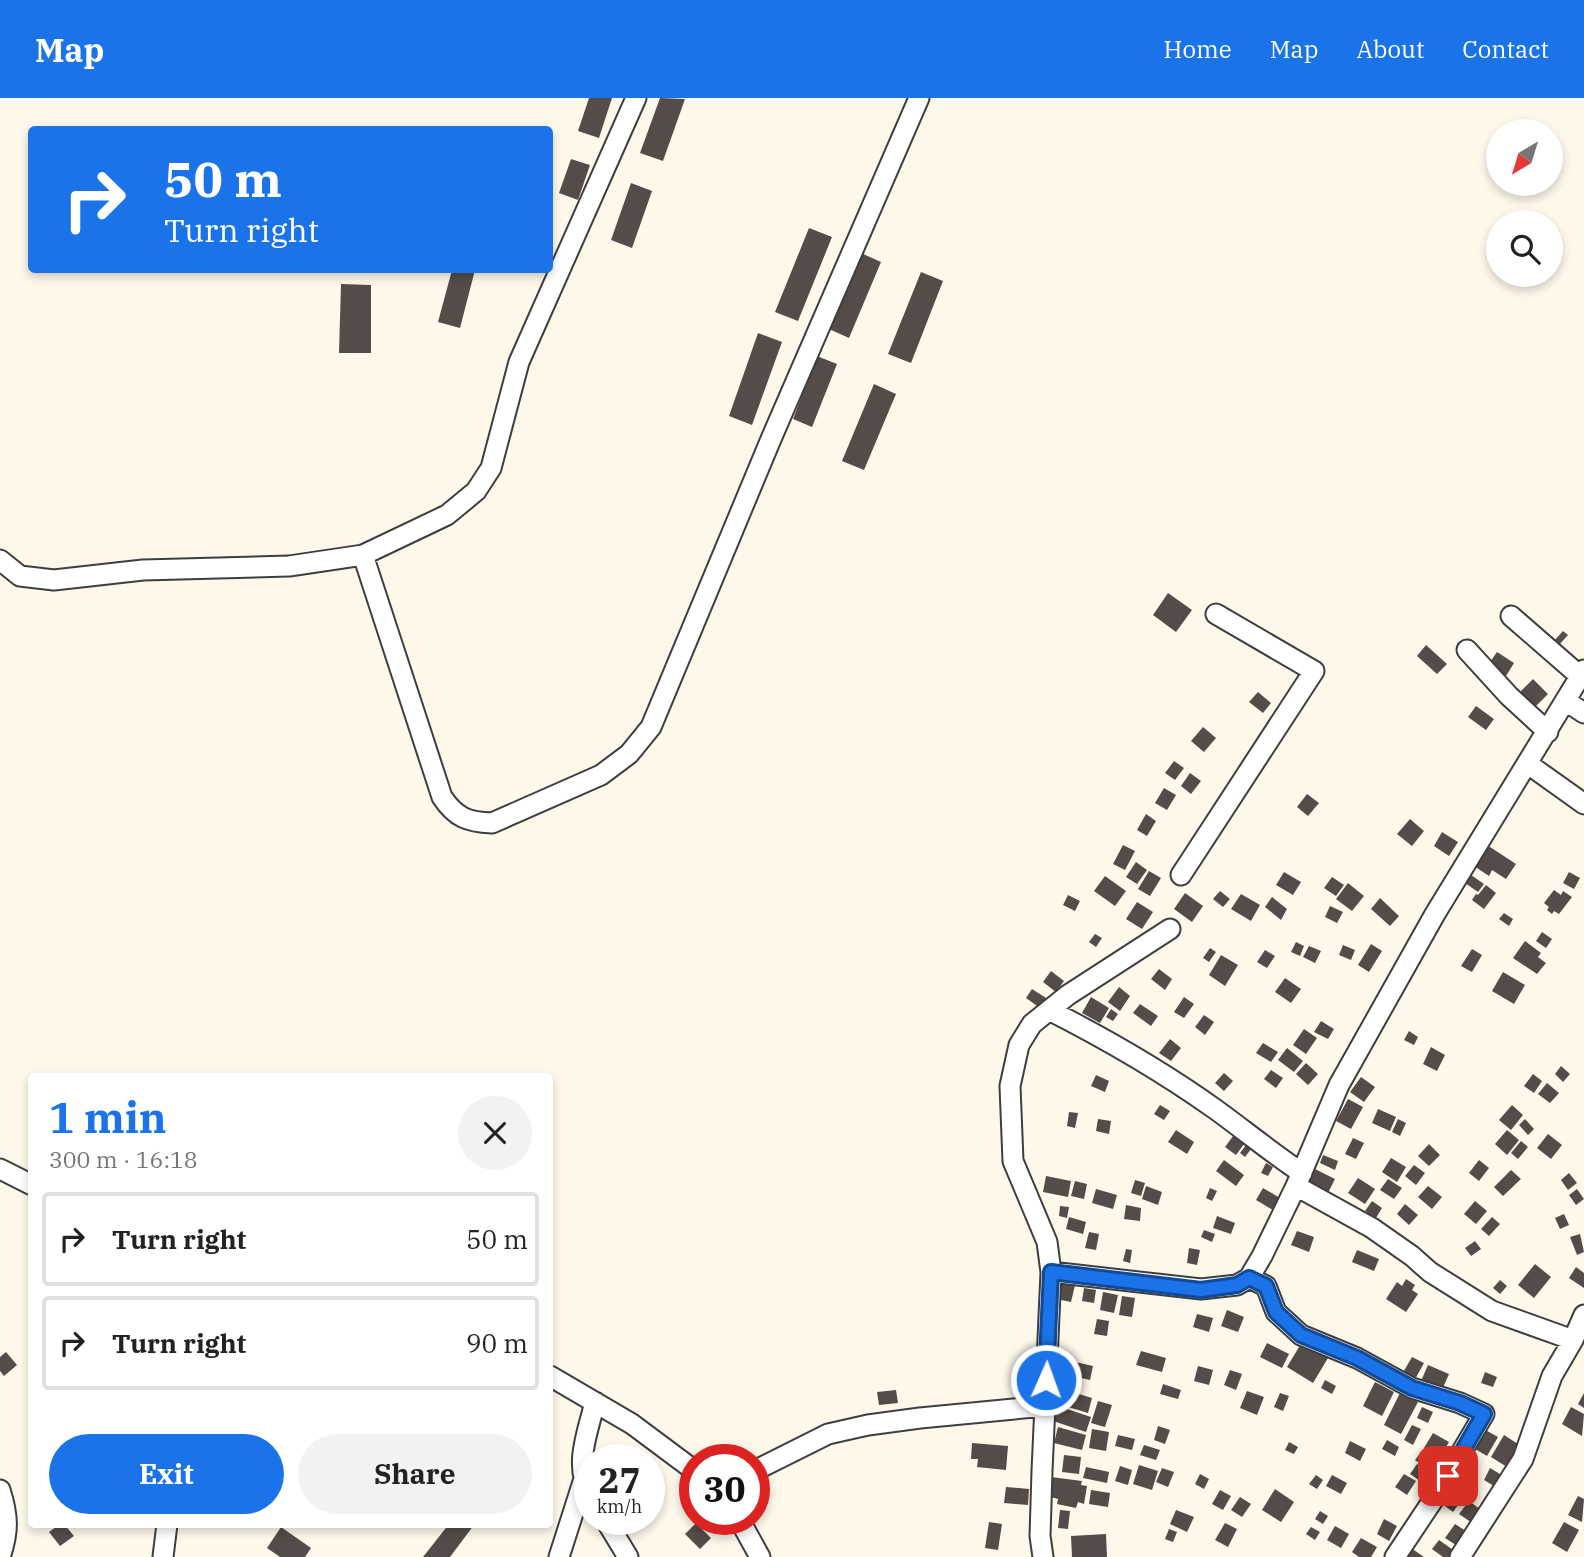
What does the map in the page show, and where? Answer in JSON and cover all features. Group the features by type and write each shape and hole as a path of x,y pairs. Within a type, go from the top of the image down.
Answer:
{"street":[{"path":"0,560 20,576 54,580 143,570 289,566 363,555 447,515 476,491 491,468 519,362 636,98"},
{"path":"363,555 442,797 452,812 474,822 492,823 601,775 629,754 651,727 771,439 919,98"},
{"path":"1181,875 1314,671 1216,614"},
{"path":"1051,1272 1201,1290 1237,1285 1249,1278 1299,1180 1339,1085 1434,914 1582,673 1511,616"},
{"path":"1467,650 1509,696 1548,732"},
{"path":"1566,701 1584,713"},
{"path":"1528,764 1584,804"},
{"path":"1043,1557 1040,1536 1051,1272 1047,1242 1013,1161 1010,1086 1019,1045 1032,1024 1068,995 1170,929"},
{"path":"1049,1010 1102,1037 1178,1085 1299,1180 1412,1256 1430,1272 1492,1311 1573,1340"},
{"path":"0,1169 28,1183"},
{"path":"1249,1278 1266,1286 1276,1312 1301,1335 1357,1358 1412,1388 1460,1403 1484,1414 1435,1497 1395,1557"},
{"path":"1460,1557 1523,1459 1552,1376 1584,1315"},
{"path":"553,1378 632,1424 679,1459"},
{"path":"585,1444 594,1402"},
{"path":"770,1463 828,1434 868,1425 1045,1406"},
{"path":"0,1490 8,1514 1,1557"},
{"path":"559,1557 574,1519"},
{"path":"163,1557 167,1528"},
{"path":"614,1535 628,1557"},
{"path":"748,1535 760,1557"}],"building":[{"path":"589,98 612,98 599,138 578,131"},
{"path":"660,98 685,99 663,161 640,153"},
{"path":"571,159 590,165 578,200 559,193"},
{"path":"631,183 652,191 632,248 611,240"},
{"path":"809,228 832,237 798,321 775,312"},
{"path":"861,253 881,262 849,338 829,329"},
{"path":"921,272 943,281 911,363 888,354"},
{"path":"451,273 474,273 460,328 438,322"},
{"path":"341,284 371,285 371,353 339,353"},
{"path":"758,333 782,342 752,425 729,416"},
{"path":"817,356 837,364 812,427 793,419"},
{"path":"874,384 896,394 864,470 842,461"},
{"path":"1168,593 1192,610 1176,632 1153,615"},
{"path":"1563,631 1568,635 1559,645 1554,641"},
{"path":"1426,645 1447,664 1437,674 1417,656"},
{"path":"1497,652 1514,663 1506,676 1488,665"},
{"path":"1533,679 1548,694 1534,708 1519,693"},
{"path":"1258,692 1271,703 1263,713 1249,702"},
{"path":"1476,706 1494,719 1486,730 1468,717"},
{"path":"1203,727 1216,738 1204,752 1191,741"},
{"path":"1174,761 1184,768 1175,780 1165,773"},
{"path":"1190,773 1201,781 1191,794 1181,786"},
{"path":"1164,788 1176,795 1167,810 1155,803"},
{"path":"1307,794 1319,803 1308,816 1297,807"},
{"path":"1146,814 1156,821 1147,836 1137,830"},
{"path":"1410,819 1424,831 1412,846 1397,834"},
{"path":"1442,832 1458,842 1449,856 1434,846"},
{"path":"1123,845 1135,851 1125,870 1113,864"},
{"path":"1487,845 1516,864 1506,879 1492,870 1489,876 1474,866"},
{"path":"1136,862 1147,870 1137,884 1126,877"},
{"path":"1149,871 1161,878 1150,896 1138,889"},
{"path":"1284,872 1301,882 1293,895 1276,885"},
{"path":"1569,872 1580,878 1574,889 1563,883"},
{"path":"1471,875 1484,884 1478,892 1465,883"},
{"path":"1105,876 1126,891 1115,906 1094,891"},
{"path":"1332,877 1344,885 1336,896 1324,888"},
{"path":"1348,883 1364,896 1352,911 1336,899"},
{"path":"1486,885 1496,893 1484,909 1472,900"},
{"path":"1554,890 1561,895 1563,891 1572,897 1559,914 1554,911 1552,914 1544,903"},
{"path":"1220,891 1230,899 1223,907 1213,899"},
{"path":"1185,893 1203,906 1192,922 1174,909"},
{"path":"1241,894 1260,905 1251,921 1231,909"},
{"path":"1068,895 1080,901 1075,911 1063,905"},
{"path":"1272,897 1287,909 1281,920 1265,907"},
{"path":"1380,898 1399,916 1390,926 1371,909"},
{"path":"1137,902 1153,912 1142,929 1126,919"},
{"path":"1330,906 1343,912 1337,923 1325,917"},
{"path":"1504,913 1513,919 1509,926 1499,919"},
{"path":"1542,932 1552,939 1546,948 1536,941"},
{"path":"1095,934 1102,938 1096,947 1089,942"},
{"path":"1525,941 1541,953 1538,957 1546,963 1537,974 1513,958"},
{"path":"1296,942 1304,946 1300,956 1291,952"},
{"path":"1371,944 1382,951 1369,972 1358,965"},
{"path":"1343,945 1355,950 1351,960 1339,955"},
{"path":"1309,946 1321,951 1315,963 1303,957"},
{"path":"1210,948 1216,952 1209,962 1203,958"},
{"path":"1472,949 1482,955 1472,972 1461,966"},
{"path":"1265,950 1275,956 1267,968 1257,962"},
{"path":"1221,955 1238,965 1225,986 1209,975"},
{"path":"1159,969 1172,979 1165,990 1151,979"},
{"path":"1051,971 1064,981 1056,992 1043,982"},
{"path":"1503,972 1525,985 1514,1004 1492,991"},
{"path":"1285,978 1301,989 1291,1003 1275,992"},
{"path":"1119,987 1130,996 1120,1011 1108,1002"},
{"path":"1032,989 1046,998 1040,1008 1026,998"},
{"path":"1091,997 1109,1008 1100,1023 1082,1013"},
{"path":"1184,997 1194,1004 1184,1018 1174,1012"},
{"path":"1140,1004 1158,1016 1151,1026 1133,1013"},
{"path":"1111,1009 1118,1014 1113,1021 1106,1017"},
{"path":"1204,1015 1214,1022 1205,1035 1195,1027"},
{"path":"1321,1021 1334,1029 1328,1039 1314,1032"},
{"path":"1304,1029 1317,1038 1306,1054 1293,1045"},
{"path":"1409,1031 1418,1037 1414,1045 1404,1040"},
{"path":"1170,1039 1181,1048 1171,1061 1159,1053"},
{"path":"1263,1043 1278,1052 1271,1062 1256,1053"},
{"path":"1431,1047 1445,1055 1437,1071 1423,1064"},
{"path":"1287,1048 1303,1061 1294,1072 1278,1060"},
{"path":"1306,1063 1318,1074 1308,1085 1296,1074"},
{"path":"1561,1066 1570,1074 1563,1082 1555,1074"},
{"path":"1271,1070 1283,1078 1276,1088 1264,1079"},
{"path":"1224,1073 1233,1081 1224,1091 1215,1083"},
{"path":"1533,1074 1542,1081 1534,1093 1524,1086"},
{"path":"1096,1075 1109,1081 1105,1092 1091,1086"},
{"path":"1361,1077 1375,1087 1364,1102 1350,1092"},
{"path":"1547,1083 1559,1093 1550,1103 1538,1094"},
{"path":"1348,1099 1363,1107 1351,1129 1336,1121"},
{"path":"1160,1105 1170,1111 1164,1120 1154,1114"},
{"path":"1512,1105 1523,1115 1511,1130 1499,1120"},
{"path":"1378,1109 1396,1117 1390,1131 1372,1123"},
{"path":"1069,1112 1078,1113 1075,1128 1067,1126"},
{"path":"1098,1119 1111,1121 1109,1134 1096,1131"},
{"path":"1398,1119 1406,1123 1400,1136 1392,1132"},
{"path":"1525,1119 1534,1129 1528,1135 1519,1125"},
{"path":"1176,1130 1194,1142 1187,1154 1168,1142"},
{"path":"1507,1130 1519,1140 1507,1155 1495,1144"},
{"path":"1548,1134 1562,1145 1551,1159 1537,1148"},
{"path":"1233,1136 1244,1144 1236,1155 1225,1147"},
{"path":"1353,1138 1364,1143 1356,1159 1345,1154"},
{"path":"1521,1141 1528,1147 1518,1159 1511,1153"},
{"path":"1429,1144 1440,1155 1429,1166 1418,1156"},
{"path":"1246,1145 1251,1149 1245,1157 1240,1153"},
{"path":"1323,1155 1338,1161 1335,1170 1320,1163"},
{"path":"1391,1158 1406,1167 1397,1182 1382,1172"},
{"path":"1224,1160 1244,1175 1236,1186 1216,1171"},
{"path":"1479,1160 1489,1168 1479,1181 1469,1173"},
{"path":"1266,1163 1273,1167 1268,1176 1261,1173"},
{"path":"1414,1165 1425,1173 1416,1185 1405,1176"},
{"path":"1315,1169 1335,1179 1328,1193 1308,1183"},
{"path":"1511,1170 1521,1179 1503,1196 1494,1187"},
{"path":"1569,1173 1577,1183 1568,1190 1561,1180"},
{"path":"1046,1176 1071,1181 1068,1197 1043,1192"},
{"path":"1358,1178 1375,1189 1365,1204 1348,1193"},
{"path":"1388,1179 1402,1188 1394,1199 1380,1190"},
{"path":"1135,1180 1145,1183 1141,1196 1131,1193"},
{"path":"1075,1181 1087,1184 1084,1199 1071,1196"},
{"path":"1146,1186 1162,1192 1158,1205 1142,1199"},
{"path":"1428,1186 1442,1197 1432,1209 1418,1197"},
{"path":"1210,1188 1217,1191 1212,1201 1206,1198"},
{"path":"1263,1188 1280,1198 1273,1210 1256,1200"},
{"path":"1096,1189 1117,1195 1113,1209 1092,1203"},
{"path":"1577,1189 1584,1199 1576,1205 1569,1195"},
{"path":"1372,1201 1382,1208 1376,1218 1365,1211"},
{"path":"1475,1201 1487,1211 1476,1224 1464,1214"},
{"path":"1405,1204 1418,1215 1409,1225 1397,1214"},
{"path":"1126,1205 1141,1208 1140,1221 1124,1219"},
{"path":"1060,1206 1069,1207 1067,1218 1059,1216"},
{"path":"1564,1214 1569,1225 1560,1229 1555,1218"},
{"path":"1217,1216 1235,1223 1231,1234 1213,1228"},
{"path":"1069,1217 1086,1222 1083,1234 1066,1229"},
{"path":"1492,1217 1500,1224 1489,1236 1481,1229"},
{"path":"1204,1230 1215,1234 1212,1242 1201,1237"},
{"path":"1297,1231 1314,1237 1309,1252 1291,1245"},
{"path":"1089,1232 1099,1234 1096,1250 1085,1248"},
{"path":"1580,1234 1584,1252 1577,1255 1570,1237"},
{"path":"1475,1241 1481,1249 1471,1256 1465,1248"},
{"path":"1189,1248 1200,1250 1197,1265 1187,1263"},
{"path":"1126,1249 1132,1250 1130,1263 1123,1261"},
{"path":"1357,1250 1379,1259 1374,1271 1352,1262"},
{"path":"1535,1264 1551,1277 1534,1298 1518,1285"},
{"path":"1576,1267 1584,1273 1584,1288 1569,1278"},
{"path":"1060,1278 1076,1281 1071,1302 1056,1299"},
{"path":"1406,1279 1415,1285 1412,1290 1418,1294 1406,1312 1386,1299 1397,1282 1402,1286"},
{"path":"1500,1280 1507,1286 1500,1294 1493,1288"},
{"path":"1084,1288 1096,1290 1094,1303 1082,1301"},
{"path":"1103,1292 1118,1295 1114,1313 1100,1310"},
{"path":"1122,1296 1135,1298 1132,1317 1119,1315"},
{"path":"1227,1310 1244,1317 1238,1332 1221,1326"},
{"path":"1197,1314 1213,1318 1209,1332 1193,1327"},
{"path":"1097,1319 1109,1321 1107,1336 1094,1334"},
{"path":"1302,1342 1328,1358 1313,1383 1287,1367"},
{"path":"1267,1343 1289,1354 1282,1368 1260,1357"},
{"path":"1141,1351 1166,1358 1162,1372 1136,1365"},
{"path":"6,1352 17,1365 4,1376 0,1371 0,1357"},
{"path":"1412,1357 1424,1363 1413,1383 1401,1376"},
{"path":"1071,1361 1093,1366 1090,1380 1068,1375"},
{"path":"1428,1365 1449,1374 1442,1390 1421,1381"},
{"path":"1198,1366 1213,1370 1209,1385 1194,1381"},
{"path":"1230,1370 1242,1374 1236,1390 1224,1385"},
{"path":"1485,1372 1497,1377 1493,1387 1481,1383"},
{"path":"1325,1380 1336,1386 1332,1394 1321,1388"},
{"path":"1375,1382 1394,1392 1382,1416 1363,1406"},
{"path":"1163,1384 1181,1390 1178,1399 1160,1394"},
{"path":"1063,1389 1092,1398 1088,1413 1058,1404"},
{"path":"896,1390 898,1403 879,1405 877,1392"},
{"path":"1247,1391 1264,1397 1257,1415 1240,1408"},
{"path":"1280,1393 1289,1396 1283,1411 1274,1407"},
{"path":"1400,1393 1418,1402 1401,1434 1384,1425"},
{"path":"1584,1393 1584,1408 1578,1404"},
{"path":"1098,1401 1112,1405 1105,1427 1091,1423"},
{"path":"1058,1406 1091,1417 1086,1432 1053,1421"},
{"path":"1422,1407 1433,1412 1428,1423 1417,1418"},
{"path":"1571,1407 1584,1414 1582,1436 1562,1424"},
{"path":"1412,1425 1421,1429 1413,1445 1404,1440"},
{"path":"1158,1426 1170,1430 1165,1444 1154,1440"},
{"path":"1058,1427 1086,1435 1082,1450 1054,1443"},
{"path":"1480,1427 1498,1437 1487,1456 1470,1446"},
{"path":"1092,1429 1109,1432 1106,1451 1089,1448"},
{"path":"1433,1433 1449,1442 1440,1457 1424,1448"},
{"path":"1118,1435 1135,1439 1132,1450 1115,1446"},
{"path":"1504,1435 1521,1446 1507,1467 1491,1457"},
{"path":"1387,1440 1399,1447 1395,1456 1382,1449"},
{"path":"1350,1441 1366,1449 1360,1461 1345,1453"},
{"path":"1289,1442 1298,1447 1294,1454 1285,1450"},
{"path":"972,1443 1008,1446 1006,1470 977,1467 978,1459 971,1459"},
{"path":"1144,1445 1160,1450 1156,1460 1140,1455"},
{"path":"1422,1451 1438,1462 1431,1471 1415,1460"},
{"path":"1064,1455 1081,1457 1079,1474 1062,1472"},
{"path":"1417,1464 1433,1474 1426,1485 1410,1474"},
{"path":"1139,1465 1158,1471 1152,1490 1133,1484"},
{"path":"1120,1466 1132,1470 1128,1485 1115,1481"},
{"path":"1086,1467 1109,1472 1107,1483 1083,1478"},
{"path":"1162,1468 1174,1472 1168,1487 1156,1482"},
{"path":"1490,1468 1500,1474 1494,1486 1484,1480"},
{"path":"1200,1474 1209,1479 1204,1489 1195,1484"},
{"path":"1404,1474 1416,1481 1407,1495 1395,1487"},
{"path":"1458,1474 1470,1482 1464,1492 1452,1484"},
{"path":"1316,1475 1323,1480 1317,1489 1309,1484"},
{"path":"1332,1475 1347,1483 1341,1494 1326,1486"},
{"path":"1051,1477 1082,1481 1081,1485 1087,1486 1084,1504 1078,1502 1076,1508 1057,1504 1058,1499 1047,1496"},
{"path":"1006,1487 1029,1489 1028,1505 1004,1503"},
{"path":"1275,1489 1294,1502 1281,1522 1262,1510"},
{"path":"1091,1490 1110,1493 1108,1507 1089,1504"},
{"path":"1220,1490 1231,1496 1223,1510 1212,1504"},
{"path":"1446,1490 1461,1501 1453,1512 1438,1501"},
{"path":"1578,1496 1584,1499 1582,1522 1568,1515"},
{"path":"1240,1497 1251,1504 1242,1517 1231,1510"},
{"path":"1469,1501 1484,1512 1475,1525 1459,1514"},
{"path":"1060,1510 1070,1511 1068,1529 1058,1528"},
{"path":"1176,1510 1194,1517 1187,1532 1170,1524"},
{"path":"1320,1511 1328,1516 1323,1524 1315,1519"},
{"path":"1384,1519 1397,1526 1389,1541 1377,1534"},
{"path":"989,1522 1002,1524 998,1550 985,1548"},
{"path":"1564,1522 1579,1530 1567,1552 1552,1543"},
{"path":"1225,1523 1237,1529 1228,1547 1215,1540"},
{"path":"1455,1524 1469,1533 1459,1547 1445,1538"},
{"path":"1335,1526 1349,1534 1341,1548 1327,1540"},
{"path":"1311,1527 1320,1532 1315,1540 1306,1534"},
{"path":"54,1528 67,1528 74,1536 60,1546 49,1532"},
{"path":"282,1528 311,1548 305,1557 280,1557 267,1548"},
{"path":"446,1528 472,1528 450,1557 423,1557"},
{"path":"1169,1529 1177,1532 1173,1542 1165,1539"},
{"path":"1106,1534 1107,1557 1072,1557 1071,1536"},
{"path":"686,1535 708,1535 711,1538 700,1549"},
{"path":"1361,1538 1377,1547 1371,1557 1359,1557 1352,1552"},
{"path":"1439,1540 1456,1552 1453,1557 1443,1557 1432,1549"},
{"path":"1411,1548 1424,1557 1406,1557"}],"route":[{"path":"1046,1380 1051,1272 1201,1290 1237,1285 1249,1278 1266,1286 1276,1312 1301,1335 1357,1358 1412,1388 1460,1403 1484,1414 1448,1476"}]}
